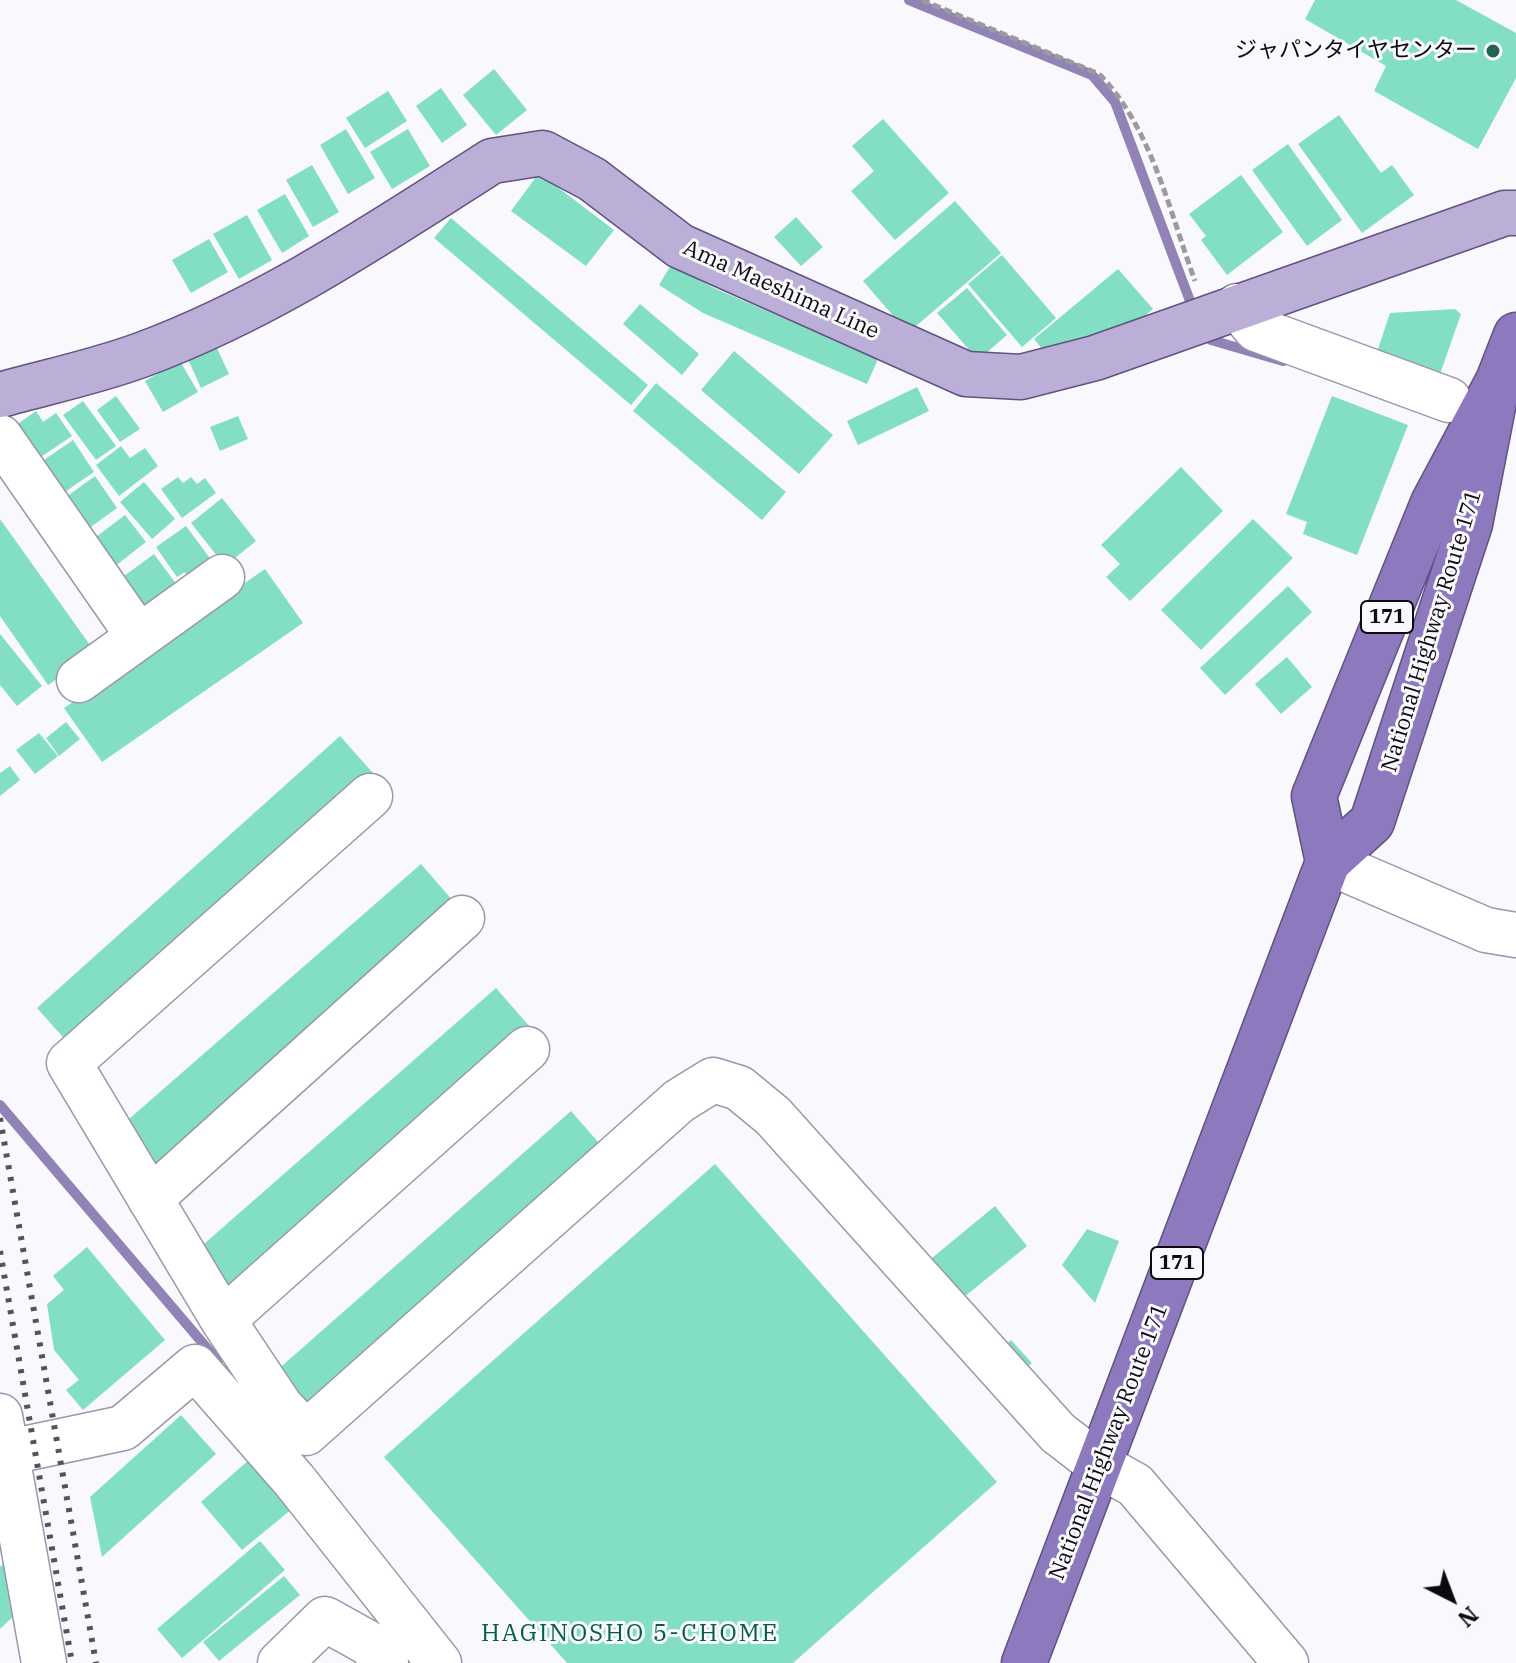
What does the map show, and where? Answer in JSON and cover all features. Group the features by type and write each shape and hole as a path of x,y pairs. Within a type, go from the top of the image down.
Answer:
{"highway":[{"name":"National Highway Route 171","path":"1024,1663 1328,862 1372,822 1470,524 1507,385 1516,335"},
{"name":"National Highway Route 171","path":"1328,862 1314,796 1433,503 1507,385"}],"main road":[{"name":"Ama Maeshima Line","path":"0,395 138,356 216,324 305,280 492,161 543,153 592,179 680,246 966,374 1021,377 1095,358 1505,213 1516,213"}],"street":[{"path":"1222,311 1256,329 1449,400"},
{"path":"0,437 139,637"},
{"path":"79,680 222,577"},
{"path":"370,796 69,1063 223,1320 281,1407 306,1433 679,1101 713,1080 739,1088 773,1116 1058,1433 1101,1466 1135,1485 1286,1663"},
{"path":"1328,862 1486,930 1516,935"},
{"path":"150,1199 462,918"},
{"path":"223,1320 527,1049"},
{"path":"44,1663 2,1441 123,1428 195,1367 294,1480 439,1663"},
{"path":"280,1663 325,1619 370,1644 386,1663"}],"path":[{"path":"922,0 1099,74 1121,96 1222,311"}],"building":[{"path":"1315,0 1456,0 1516,33 1516,78 1478,149 1374,91 1386,66 1305,19"},
{"path":"494,69 527,110 496,135 463,95"},
{"path":"441,88 467,125 442,143 416,106"},
{"path":"388,91 407,121 365,148 346,118"},
{"path":"1339,115 1381,173 1392,165 1414,195 1362,233 1298,144"},
{"path":"883,119 949,193 895,240 851,191 874,171 852,146"},
{"path":"346,129 375,178 348,194 320,145"},
{"path":"408,129 430,166 392,189 370,152"},
{"path":"1288,144 1342,220 1307,246 1252,170"},
{"path":"312,165 339,212 313,227 286,180"},
{"path":"539,173 614,230 586,266 511,211"},
{"path":"1241,175 1283,232 1227,275 1201,240 1206,236 1189,214"},
{"path":"285,194 309,236 282,253 257,210"},
{"path":"955,201 1001,253 908,333 863,281"},
{"path":"247,215 272,260 239,279 213,234"},
{"path":"796,217 823,247 801,266 774,237"},
{"path":"451,218 648,385 631,405 434,238"},
{"path":"209,239 228,272 191,293 172,260"},
{"path":"1002,255 1056,318 1022,347 968,284"},
{"path":"671,265 716,289 878,359 867,384 703,313 659,285"},
{"path":"1118,269 1153,309 1110,345 1052,361 1034,339"},
{"path":"967,288 1007,335 978,360 937,313"},
{"path":"640,304 699,354 682,375 623,324"},
{"path":"1455,309 1461,314 1439,377 1376,355 1390,313"},
{"path":"215,344 229,374 201,388 187,357"},
{"path":"734,351 833,435 799,474 701,390"},
{"path":"180,361 198,392 163,412 145,381"},
{"path":"656,383 786,492 762,520 633,411"},
{"path":"917,387 929,411 858,445 847,421"},
{"path":"116,396 140,429 120,442 97,410"},
{"path":"1332,396 1408,425 1357,555 1303,534 1307,522 1286,514"},
{"path":"83,401 116,446 96,460 63,415"},
{"path":"36,411 43,422 56,413 72,436 35,461 12,428"},
{"path":"238,416 248,439 220,451 210,427"},
{"path":"73,440 94,472 59,496 38,464"},
{"path":"121,446 130,458 145,448 158,466 119,496 96,465"},
{"path":"1181,467 1223,511 1130,601 1106,577 1120,564 1101,545"},
{"path":"95,476 117,508 88,529 66,497"},
{"path":"178,477 183,483 191,477 197,484 205,478 216,493 182,518 161,489"},
{"path":"144,482 175,519 152,539 120,502"},
{"path":"222,498 256,541 225,566 191,523"},
{"path":"125,515 146,542 114,567 92,540"},
{"path":"0,519 95,652 48,685 0,616"},
{"path":"1253,519 1293,558 1201,650 1161,610"},
{"path":"186,526 215,565 191,581 185,572 177,577 156,547"},
{"path":"154,554 180,589 156,607 151,600 145,605 124,576"},
{"path":"265,569 303,623 102,762 64,708"},
{"path":"1288,586 1312,612 1225,695 1200,668"},
{"path":"0,634 42,686 17,706 0,685"},
{"path":"1287,657 1312,687 1281,714 1255,684"},
{"path":"66,722 80,739 59,756 46,738"},
{"path":"39,733 58,756 35,774 16,750"},
{"path":"340,736 373,773 70,1045 37,1008"},
{"path":"10,766 20,780 0,796 0,773"},
{"path":"421,864 454,902 146,1171 113,1133"},
{"path":"496,988 530,1027 222,1297 188,1258"},
{"path":"571,1111 606,1151 310,1413 274,1373"},
{"path":"715,1164 997,1482 793,1663 567,1663 384,1457"},
{"path":"995,1206 1027,1246 964,1297 932,1258"},
{"path":"1087,1229 1119,1241 1095,1303 1062,1265"},
{"path":"87,1247 165,1340 83,1410 66,1390 79,1380 54,1350 47,1304 64,1290 53,1276"},
{"path":"1011,1340 1032,1363 1023,1370 1003,1347"},
{"path":"181,1415 216,1454 102,1557 90,1497"},
{"path":"250,1459 292,1509 242,1550 201,1502"},
{"path":"260,1541 285,1570 182,1658 157,1629"},
{"path":"5,1562 17,1613 0,1629 0,1567"},
{"path":"284,1576 300,1595 219,1661 203,1642"}],"waterway":[{"path":"909,0 1092,75 1115,102 1190,301"},
{"path":"1211,340 1283,361"},
{"path":"0,1105 218,1361"}],"railway":[{"path":"0,1118 96,1663"},
{"path":"0,1251 72,1663"}],"place":[{"name":"ジャパンタイヤセンター","path":"1493,51"}],"district":[{"name":"HAGINOSHO 5-CHOME","path":"630,1634"}]}
